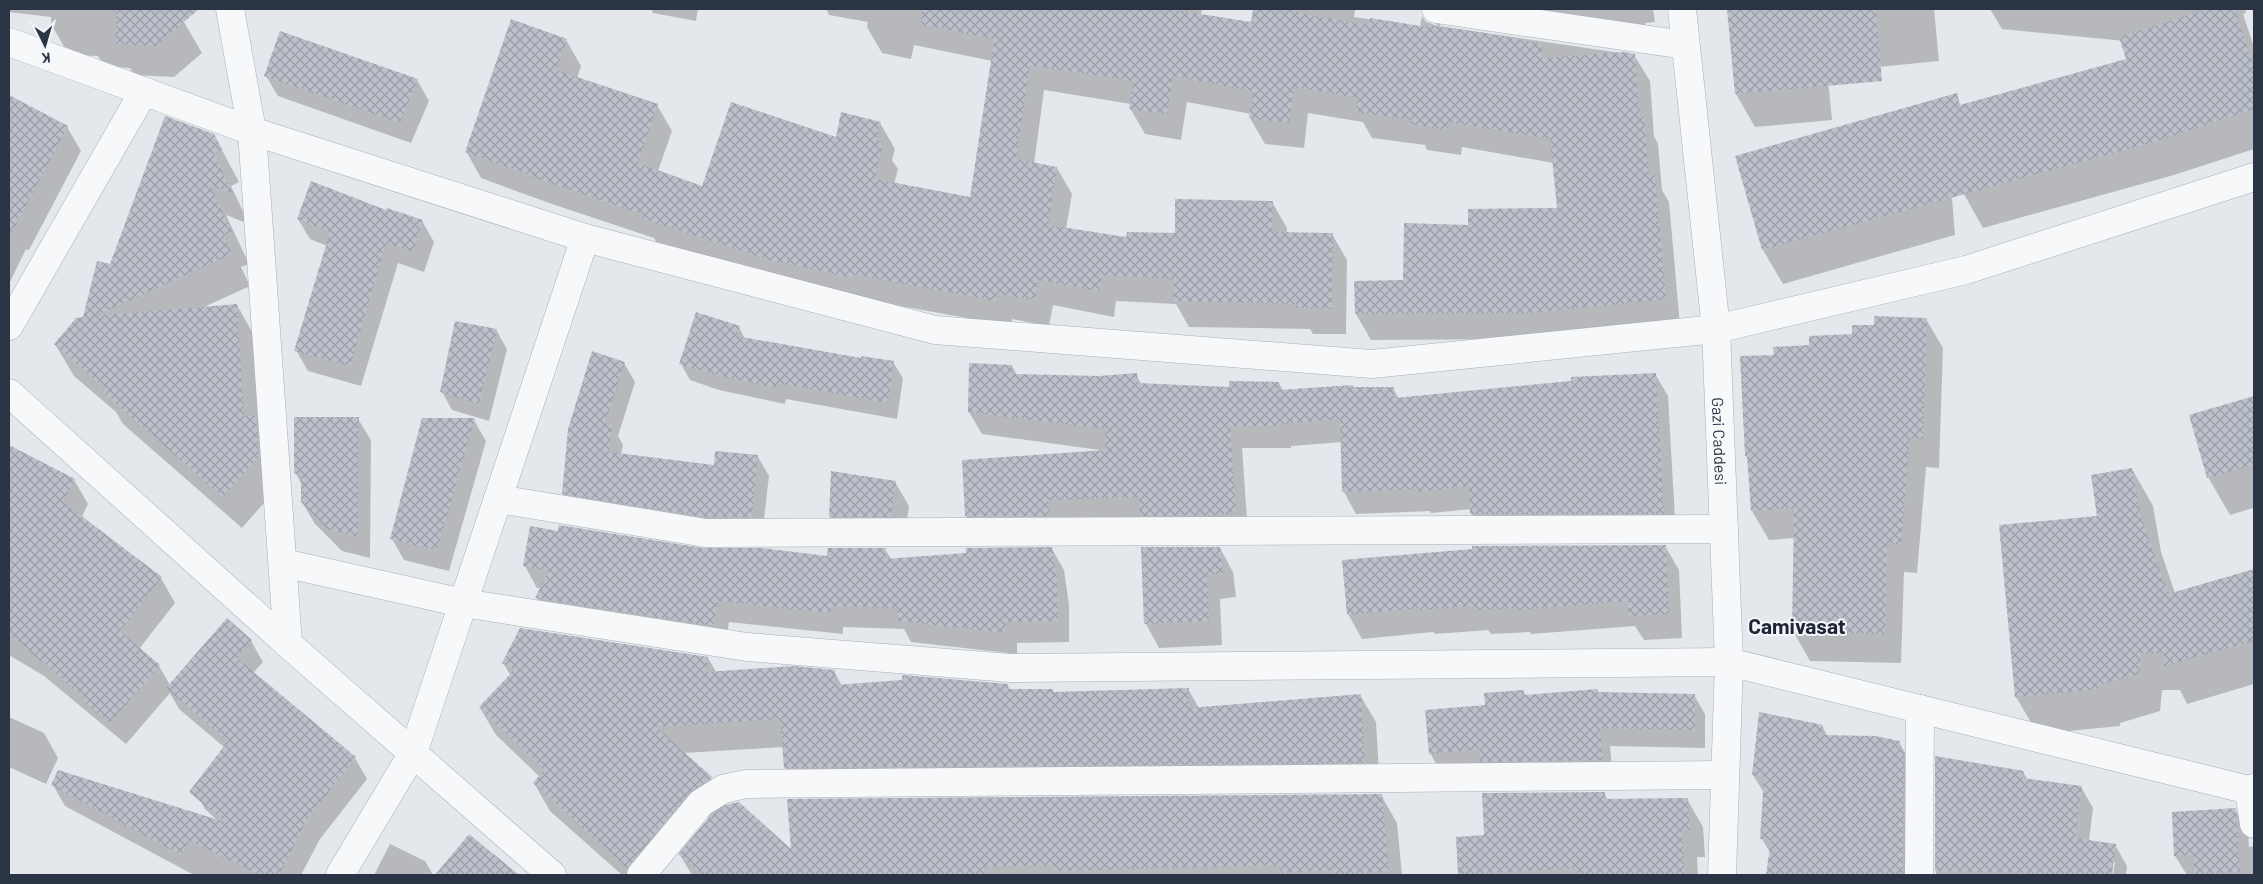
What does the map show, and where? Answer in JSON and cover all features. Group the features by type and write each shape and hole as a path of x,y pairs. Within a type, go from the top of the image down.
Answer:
{"street":[{"path":"230,9 252,131 288,644"},
{"path":"1436,9 1685,45"},
{"name":"Gazi Caddesi","path":"1682,9 1716,329 1730,662 1722,875"},
{"path":"9,42 252,131 585,238 935,330 1372,364 1716,329 1966,270 2254,177"},
{"path":"9,326 144,91"},
{"path":"340,875 413,753 585,238"},
{"path":"9,393 288,644 552,875"},
{"path":"498,499 706,533 1724,529"},
{"path":"283,563 463,603 747,647 1010,668 1730,662 2252,789 2254,824"},
{"path":"1918,875 1920,709"},
{"path":"641,875 701,803 722,789 746,784 1726,775"}],"building":[{"path":"117,9 199,9 156,46 115,44"},
{"path":"922,9 1169,9 1251,22 1253,9 1299,9 1298,13 1369,25 1370,18 1427,27 1427,25 1485,33 1543,44 1541,58 1624,52 1635,54 1640,117 1644,117 1649,176 1655,175 1666,299 1532,313 1355,314 1354,281 1403,280 1404,223 1468,225 1468,209 1557,208 1550,139 1448,122 1447,130 1411,124 1412,120 1356,112 1358,98 1294,87 1289,123 1249,118 1253,91 1173,76 1167,114 1129,109 1133,81 1030,65 1016,159 1057,167 1048,225 1126,237 1127,232 1175,233 1175,199 1273,201 1272,232 1333,233 1332,309 1296,308 1296,304 1173,301 1174,279 1102,275 1099,291 1038,280 1035,300 997,294 996,301 852,274 851,278 782,262 782,264 659,224 640,217 642,214 465,152 511,19 567,39 556,70 658,104 638,163 702,186 731,102 836,137 841,112 881,122 876,140 883,142 875,179 970,197 994,41 993,39 921,24"},
{"path":"1727,9 1876,9 1882,81 1735,94"},
{"path":"2207,9 2235,9 2254,68 2254,109 2154,142 1762,250 1735,156 1957,93 1960,105 2126,59 2119,37"},
{"path":"280,31 418,79 400,123 264,76"},
{"path":"9,95 68,126 9,238"},
{"path":"165,116 214,134 222,149 214,154 233,194 210,185 232,232 224,235 232,254 95,316 237,304 244,416 256,416 259,456 223,497 103,392 106,389 54,344 76,318 83,317 97,261 110,264"},
{"path":"311,181 386,210 387,208 423,220 413,252 386,243 350,366 294,351 330,232 297,219"},
{"path":"696,312 740,326 736,336 861,358 861,356 894,361 888,403 777,383 775,388 679,364"},
{"path":"1874,316 1927,318 1923,439 1910,439 1901,544 1887,543 1885,634 1792,632 1794,508 1751,511 1747,456 1745,456 1740,356 1774,355 1773,347 1809,345 1809,336 1852,334 1852,325 1874,325"},
{"path":"455,321 497,329 479,404 440,392"},
{"path":"592,351 625,362 605,423 612,424 609,452 714,465 715,451 758,455 752,517 707,517 562,494 568,429"},
{"path":"969,363 1012,365 1012,374 1099,376 1137,373 1138,383 1229,387 1229,381 1279,382 1279,390 1353,385 1353,387 1394,387 1394,398 1571,381 1571,377 1656,373 1664,514 1470,514 1469,486 1417,492 1417,489 1342,492 1340,419 1279,424 1279,426 1230,426 1236,512 1217,515 1140,516 1139,497 1048,500 1050,516 965,516 962,460 1105,450 1106,429 968,412"},
{"path":"2254,396 2254,465 2207,478 2189,415"},
{"path":"294,417 359,417 358,537 328,529 301,502 301,474 294,474"},
{"path":"422,418 475,418 437,550 390,539"},
{"path":"9,445 75,479 63,502 162,577 120,631 160,665 110,723 84,701 86,699 9,634"},
{"path":"2132,468 2140,513 2168,594 2254,569 2254,641 2164,666 2164,653 2141,653 2139,674 2099,685 2099,689 2015,697 1999,525 2097,516 2091,475"},
{"path":"831,471 896,481 891,517 829,517"},
{"path":"559,525 703,548 761,548 827,556 828,548 886,548 885,559 966,553 966,548 1052,547 1057,582 1058,621 1005,622 1006,633 898,621 897,608 831,606 831,613 718,601 713,626 535,598 549,571 523,566 530,526 558,531"},
{"path":"1666,545 1669,614 1628,616 1628,601 1516,610 1516,608 1476,610 1476,606 1420,610 1420,608 1347,615 1342,560 1472,549 1472,546"},
{"path":"1141,547 1220,547 1223,573 1207,575 1209,621 1144,624"},
{"path":"227,618 252,640 237,658 356,757 308,818 279,875 260,875 189,840 181,855 51,785 58,770 225,822 189,792 228,741 166,688"},
{"path":"520,628 708,657 706,672 793,666 835,670 835,685 902,680 902,675 1008,684 1008,689 1053,689 1053,692 1189,688 1189,708 1361,694 1365,763 784,768 780,719 656,727 712,777 689,793 627,868 533,783 544,770 479,707 515,669 502,663"},
{"path":"1598,689 1598,692 1695,694 1695,730 1600,728 1603,760 1480,762 1480,749 1429,754 1425,710 1485,705 1484,693 1524,690 1524,695"},
{"path":"1759,712 1823,725 1821,735 1875,736 1900,741 1900,750 1904,751 1903,875 1766,875 1771,840 1760,839 1764,777 1752,775"},
{"path":"1935,756 2024,771 2022,778 2082,786 2075,838 2116,844 2112,875 2030,875 2030,873 1935,871"},
{"path":"1605,792 1605,799 1688,798 1690,830 1682,830 1685,875 1577,875 1577,868 1458,875 1456,837 1484,835 1482,793"},
{"path":"1382,794 1389,871 1341,875 1334,875 1334,870 1281,873 1280,865 1054,871 1054,865 984,867 985,875 703,875 678,854 711,815 729,804 739,802 791,849 787,799"},
{"path":"2236,808 2240,872 2194,874 2193,855 2174,856 2172,812"},
{"path":"469,834 519,875 435,875"}],"district":[{"name":"Camivasat","path":"1797,625"}]}
